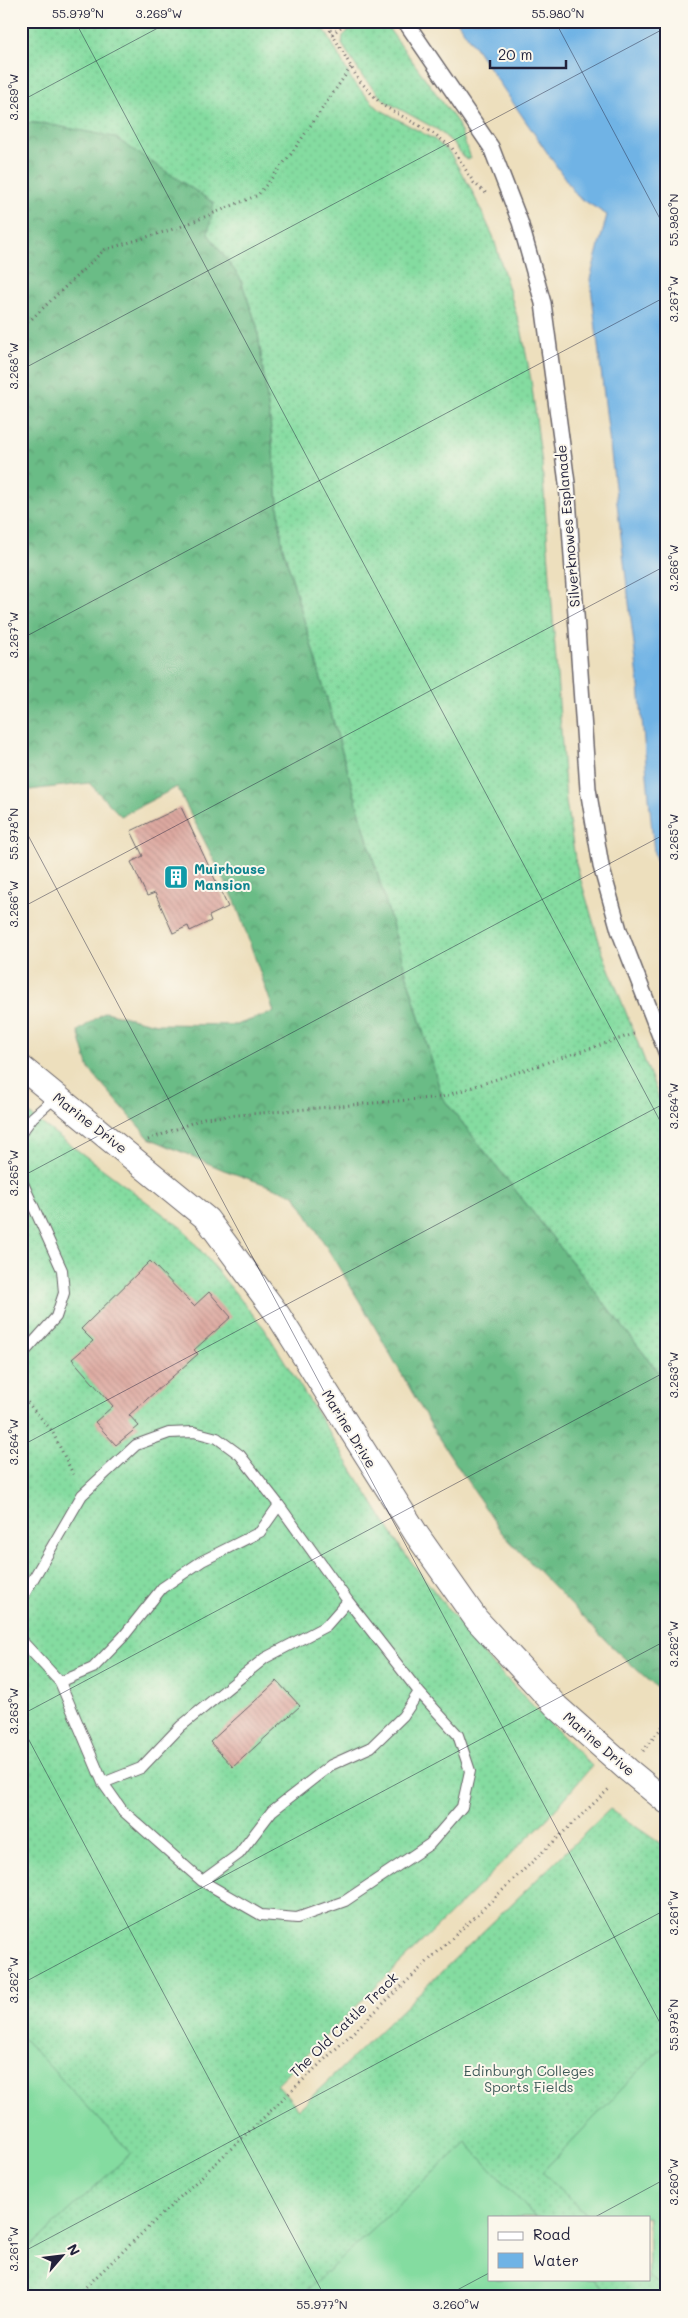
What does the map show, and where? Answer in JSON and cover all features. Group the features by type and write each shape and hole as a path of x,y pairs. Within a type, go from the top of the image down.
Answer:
{"street":[{"name":"Silverknowes Esplanade","path":"405,21 491,147 520,222 543,303 567,483 588,789 601,866 619,930 667,1054"},
{"name":"Marine Drive","path":"21,1067 56,1097 124,1149 207,1219 278,1315 416,1535 476,1619 557,1707 667,1802"}],"lane":[{"path":"21,1133 33,1117 56,1097"},
{"path":"21,1179 62,1270 64,1293 56,1317 21,1356"},
{"path":"21,1600 82,1495 136,1445 169,1434 194,1432 217,1438 240,1455 279,1504 348,1601 418,1692 458,1735 470,1771 462,1807 430,1844 346,1901 297,1918 261,1915 202,1881 122,1810 103,1783 60,1682 21,1640"},
{"path":"60,1682 93,1668 123,1636 162,1588 202,1561 260,1532 279,1504"},
{"path":"103,1783 141,1768 181,1726 265,1658 326,1626 348,1601"},
{"path":"202,1881 238,1854 272,1811 331,1765 371,1747 403,1716 418,1692"}],"path":[{"path":"325,21 358,79 382,105 436,135 452,148 474,183 520,222"},
{"path":"332,34 349,21"},
{"path":"21,329 104,250 180,227 258,195 291,154 351,68"},
{"path":"124,1149 204,1118 442,1097 656,1025"},
{"path":"21,1396 52,1431 82,1495"},
{"name":"The Old Cattle Track","path":"75,2297 628,1770 667,1721"}],"green space":[{"path":"21,21 320,21 353,82 379,109 435,140 449,152 470,187 493,236 522,333 531,380 542,464 566,802 576,864 602,951 667,1118 667,1383 442,1097 282,544 270,421 257,326 240,278 208,234 47,124 21,122"},
{"path":"359,21 383,21 457,122 471,158 468,160 464,158 454,144 438,130 385,101 362,76 342,44 343,36"},
{"path":"21,122 47,124 114,137 214,203 208,234 240,278 257,326 270,421 282,544 442,1097 667,1383 667,1697 611,1646 502,1533 436,1434 369,1317 295,1195 224,1170 149,1138 89,1069 78,1031 105,1012 156,1024 236,1025 274,1012 235,901 177,787 121,816 89,783 21,791 21,285 24,282 21,275"},
{"name":"Edinburgh Colleges Sports Fields","path":"21,1106 33,1117 183,1229 264,1328 402,1550 489,1661 592,1766 547,1819 277,2084 299,2109 610,1809 667,1848 667,2297 21,2297"},
{"path":"21,2036 131,2153 26,2251 21,2246"},
{"path":"667,2042 667,2292 650,2276 650,2216 588,2216 542,2172"},
{"path":"466,2142 534,2216 488,2216 488,2280 594,2280 610,2297 300,2297"}],"water":[{"path":"457,21 667,21 667,895 654,853 639,686 590,279 607,215 577,196"}],"building":[{"name":"Muirhouse Mansion","path":"181,807 228,907 209,916 211,921 190,931 188,926 173,933 155,893 147,896 131,862 143,856 131,831"},
{"path":"150,1261 194,1306 209,1292 231,1317 194,1350 198,1354 129,1415 139,1426 116,1445 95,1422 113,1406 72,1359 93,1341 81,1329"},
{"path":"277,1681 300,1706 233,1767 210,1742"}],"place":[{"name":"Muirhouse Mansion","path":"176,877"}]}
